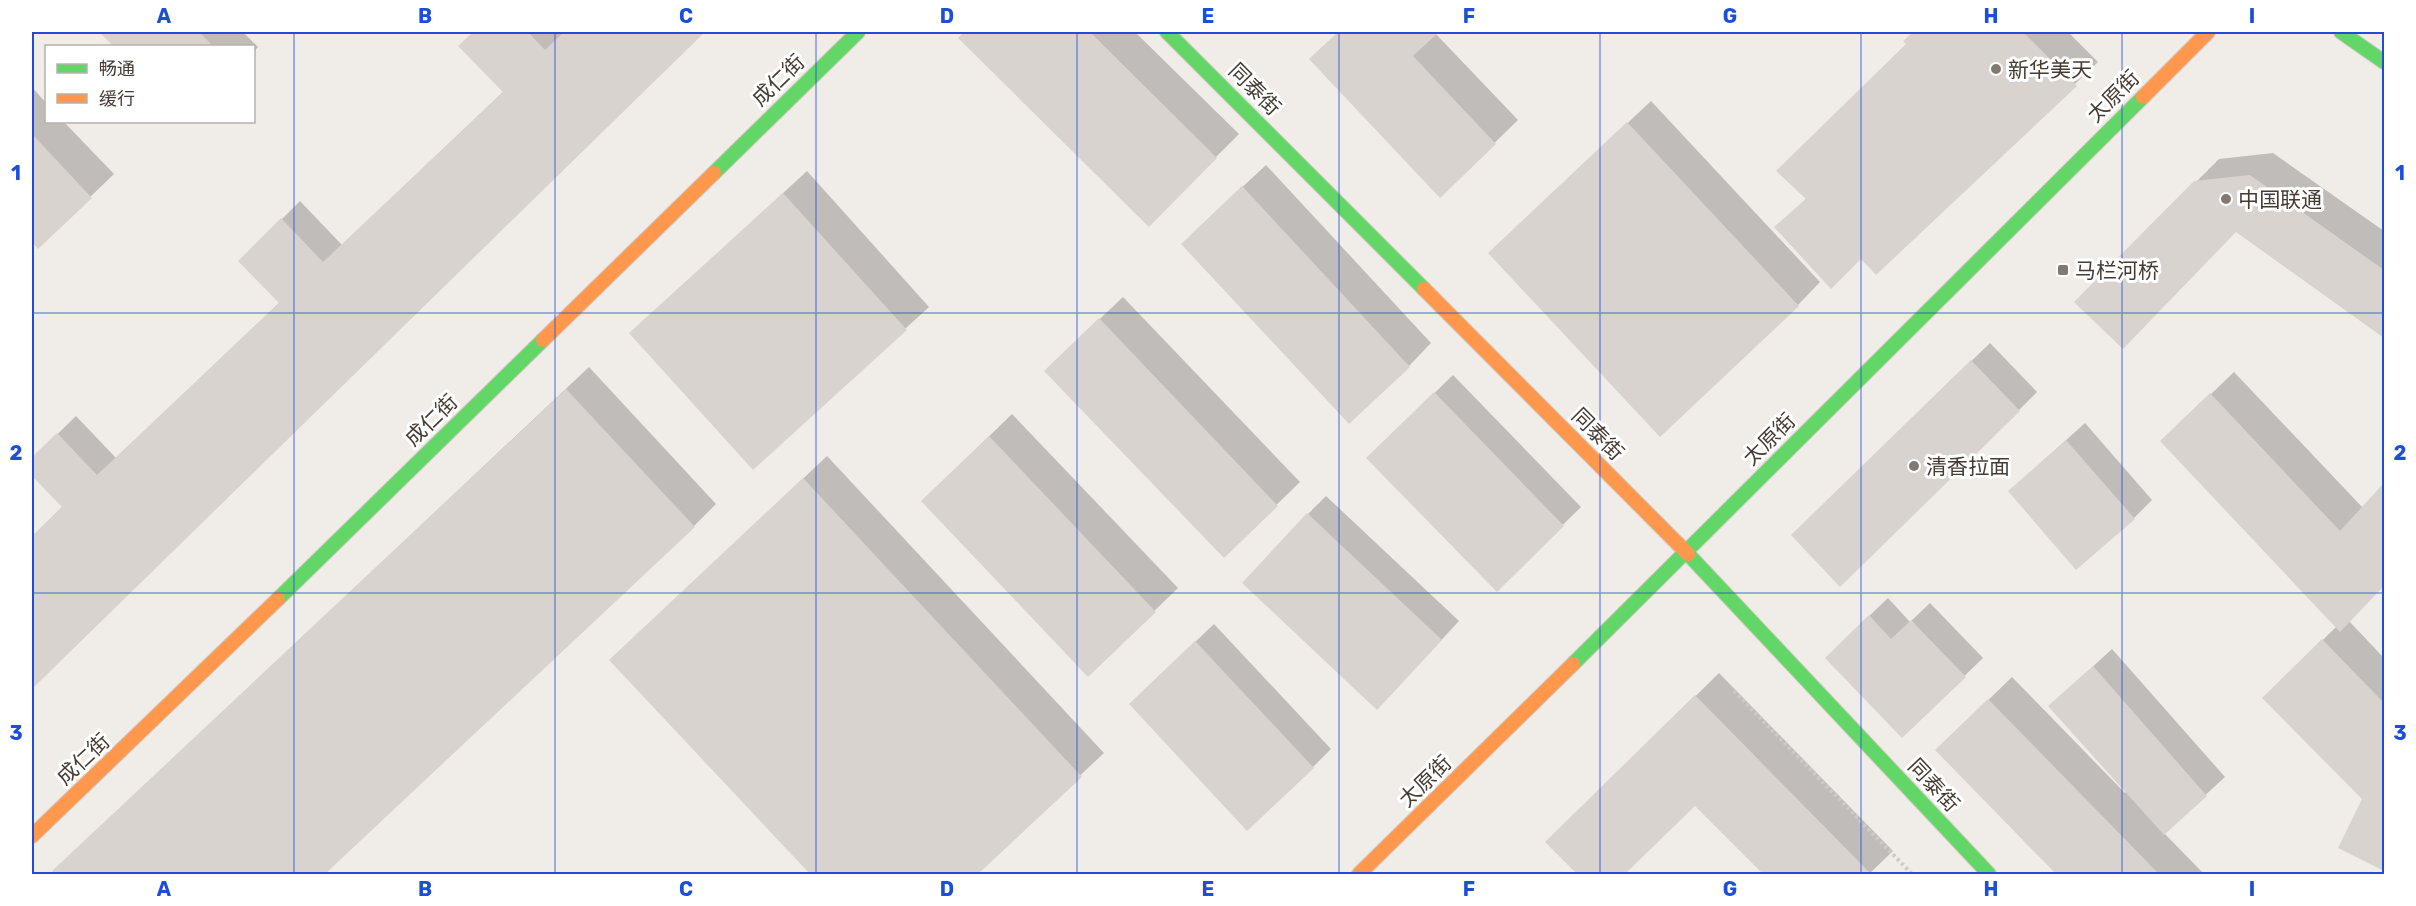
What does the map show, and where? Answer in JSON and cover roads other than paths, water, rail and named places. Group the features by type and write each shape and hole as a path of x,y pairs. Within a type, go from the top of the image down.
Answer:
{"main road":[{"name":"成仁街","path":"32,836 132,742 858,32"},
{"name":"同泰街","path":"1167,32 1688,553 1989,874"},
{"name":"太原街","path":"1359,874 1688,553 1731,506 2208,32"},
{"path":"2341,32 2385,62"}],"place":[{"name":"新华美天","path":"1996,69"},
{"name":"中国联通","path":"2226,199"},
{"name":"马栏河桥","path":"2063,270"},
{"name":"清香拉面","path":"1914,466"}]}
